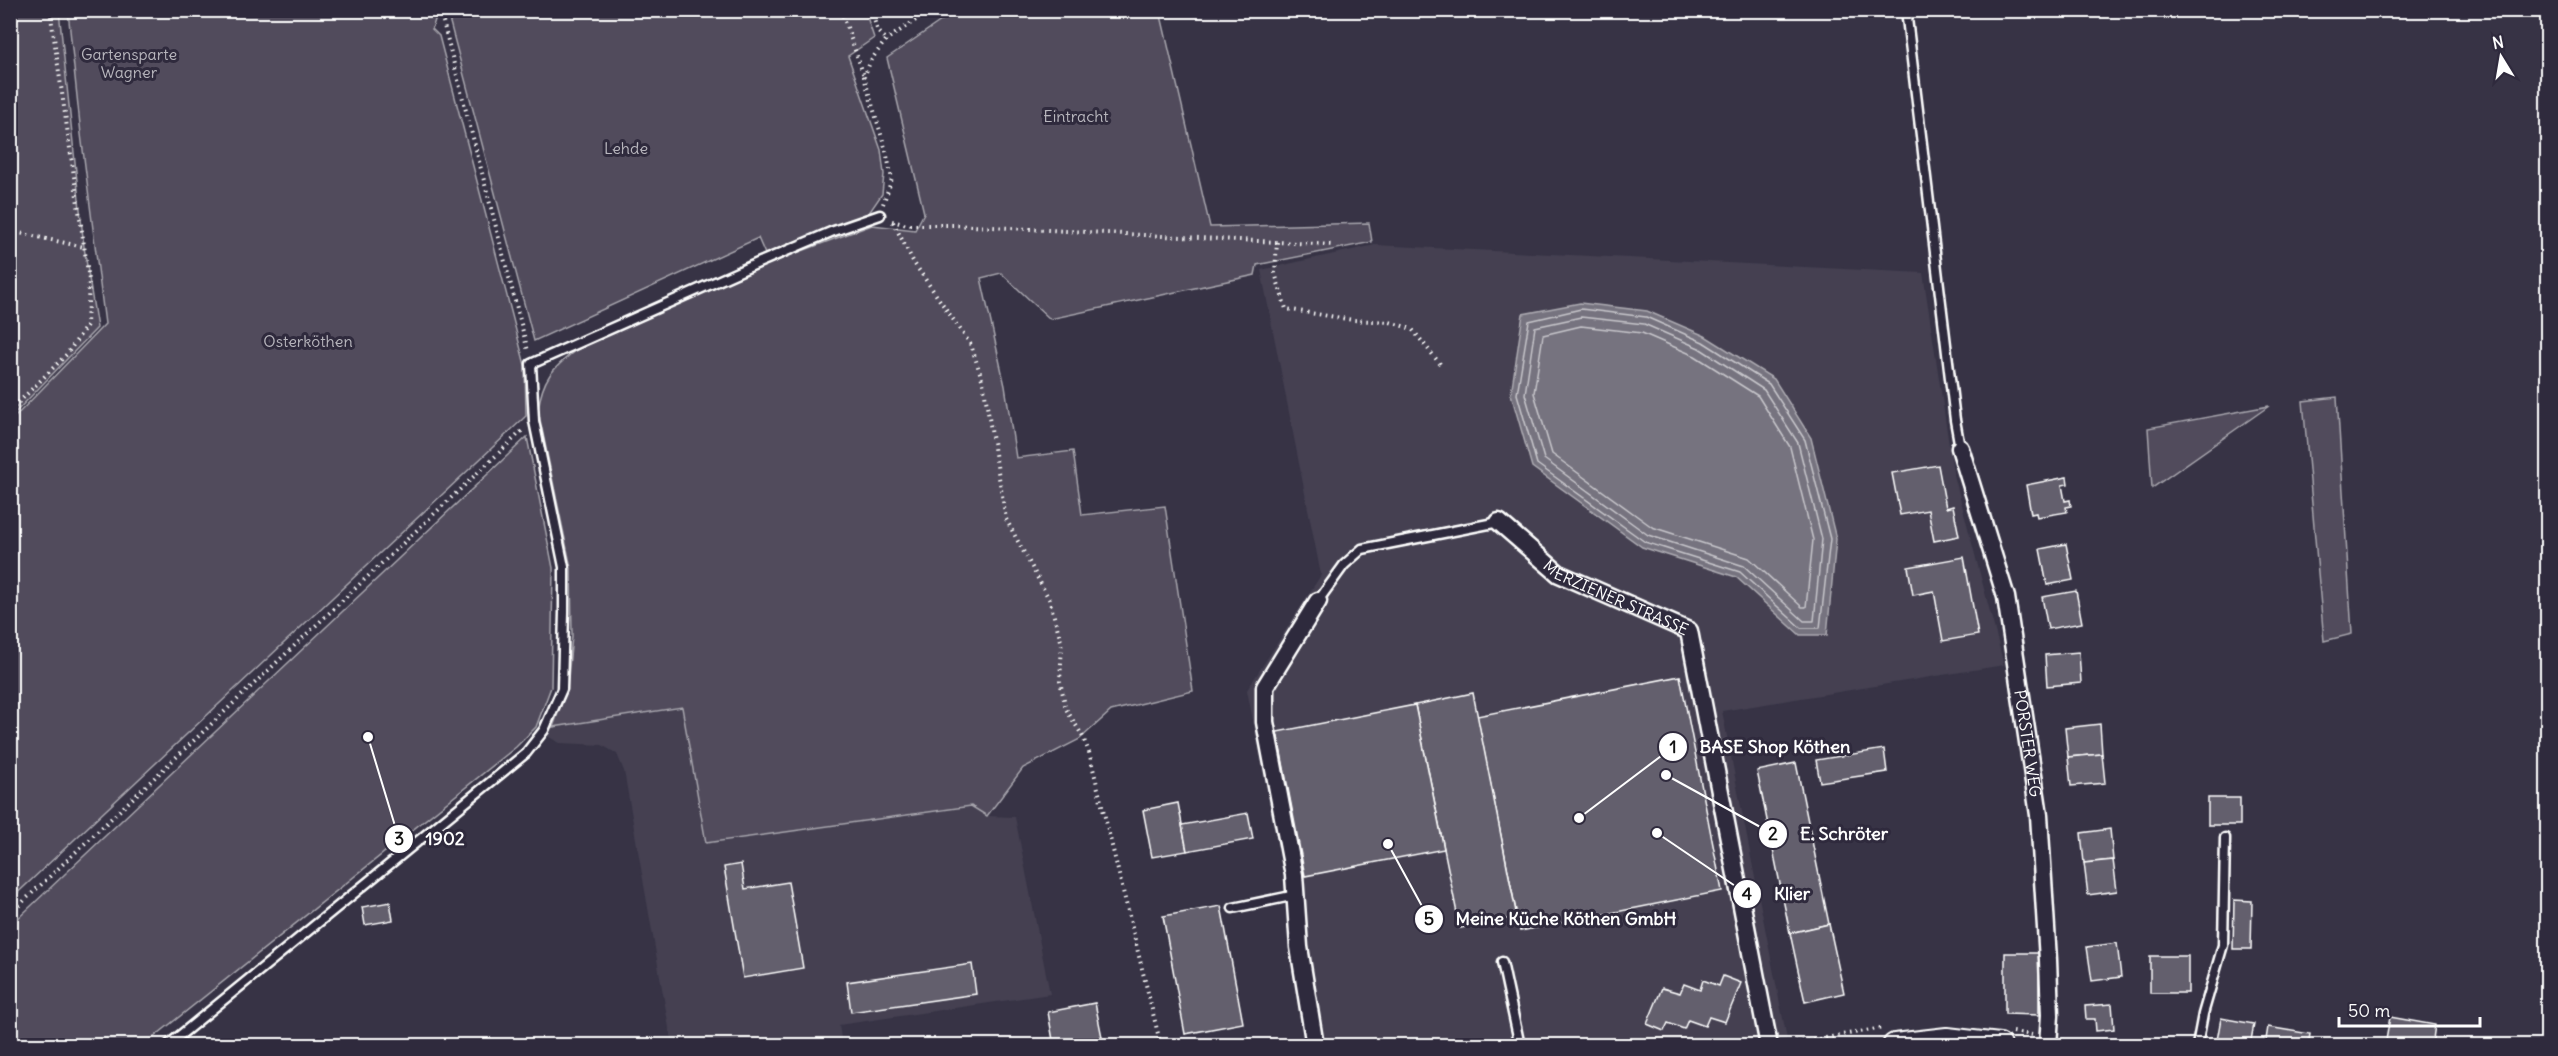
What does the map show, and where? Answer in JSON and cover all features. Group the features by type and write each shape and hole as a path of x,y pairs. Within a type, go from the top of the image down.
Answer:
{"main road":[{"path":"1895,1046 1947,1040 1999,1046"}],"street":[{"name":"PORSTER WEG","path":"1960,448 2006,597 2039,815 2048,948 2050,1015 2048,1046"},
{"name":"MERZIENER STRASSE","path":"1499,522 1559,574 1689,631 1769,1046"},
{"path":"1315,1046 1299,947 1294,875 1265,722 1265,687 1318,601"}],"lane":[{"path":"1906,10 1954,420 1960,448"},
{"path":"167,1046 526,753 544,730 561,689 564,567 534,421 531,364 758,262 880,215"},
{"path":"1318,601 1344,565 1362,549 1499,522"},
{"path":"2197,1046 2203,1014 2223,945 2225,837"},
{"path":"1233,908 1296,896"},
{"path":"1502,962 1520,1046"}],"path":[{"path":"10,411 67,354 87,325 88,280 50,10"},
{"path":"440,10 531,364"},
{"path":"841,10 864,77 892,179 880,215 893,222 907,225 953,225 1334,245"},
{"path":"871,10 878,32 886,40"},
{"path":"864,77 871,60 886,40 932,10"},
{"path":"893,222 914,263 971,345 983,382 1006,519 1048,599 1062,644 1060,681 1066,709 1082,735 1089,752 1161,1046"},
{"path":"10,231 84,247"},
{"path":"1278,242 1275,273 1286,309 1353,320 1390,322 1412,329 1441,365"},
{"path":"10,914 534,421"}],"shaded area":[{"path":"1375,245 1923,273 1953,471 2004,665 1722,711 1787,1039 1750,1046 1308,1045 1284,880 1247,690 1321,575 1261,270"},
{"path":"682,707 707,843 971,806 987,816 1015,817 1050,994 839,1025 842,1045 672,1045 624,771 617,754 602,745 560,743 547,736 553,727"}],"green space":[{"path":"11,10 59,11 84,247 97,328 11,417"},
{"name":"Eintracht","path":"957,10 1160,11 1210,227 1369,223 1372,242 1257,265 1255,275 1050,319 1001,273 981,278 1005,386 1016,458 1073,451 1082,515 1165,506 1193,691 1111,711 1080,739 1023,768 987,816 971,806 706,843 682,707 553,727 567,689 572,636 571,568 538,410 540,398 551,374 578,348 772,262 872,225 915,230 924,213 887,58"},
{"name":"Osterköthen","path":"68,11 433,11 435,20 432,29 439,36 525,365 526,416 11,899 11,421 105,324"},
{"name":"Lehde","path":"447,11 865,11 874,38 848,56 881,150 884,174 882,194 869,213 765,254 758,238 534,341"},
{"path":"2337,397 2352,634 2324,641 2303,401"},
{"path":"2269,406 2152,488 2148,428"},
{"path":"527,437 553,568 551,687 536,727 516,747 144,1045 11,1045 11,925"}],"water":[{"path":"1580,303 1647,311 1705,336 1774,379 1811,438 1836,539 1827,635 1800,635 1736,577 1642,547 1532,467 1511,394 1523,314"}],"building":[{"path":"1938,465 1946,508 1953,506 1959,536 1934,541 1928,510 1900,515 1892,473"},
{"path":"2067,477 2068,484 2062,485 2065,501 2070,500 2071,506 2066,507 2067,512 2037,517 2036,513 2031,514 2026,485"},
{"path":"2066,544 2073,580 2047,585 2040,549"},
{"path":"1964,557 1978,635 1943,641 1934,591 1913,595 1908,567"},
{"path":"2076,591 2082,623 2048,629 2042,597"},
{"path":"2079,652 2081,683 2047,686 2045,655"},
{"path":"1680,676 1722,891 1520,931 1477,716"},
{"path":"1473,693 1517,917 1460,928 1415,705"},
{"path":"1415,705 1444,849 1305,876 1277,732"},
{"path":"2100,724 2102,754 2068,757 2065,728"},
{"path":"1884,749 1887,772 1820,782 1816,760"},
{"path":"2102,754 2105,783 2071,786 2068,757"},
{"path":"1796,763 1829,924 1790,933 1757,771"},
{"path":"2208,798 2240,798 2240,825 2208,825"},
{"path":"1178,803 1187,851 1152,857 1143,810"},
{"path":"1248,813 1253,839 1187,851 1182,825"},
{"path":"2110,829 2113,860 2084,863 2081,833"},
{"path":"2113,860 2117,891 2088,895 2084,863"},
{"path":"741,864 745,889 788,882 803,968 743,978 724,867"},
{"path":"2234,900 2252,901 2251,949 2233,949"},
{"path":"390,902 393,920 365,925 362,907"},
{"path":"1221,906 1243,1023 1185,1034 1163,916"},
{"path":"1829,924 1844,993 1805,1002 1790,933"},
{"path":"2117,943 2121,977 2092,981 2087,947"},
{"path":"2005,953 2039,953 2039,1015 2005,1014"},
{"path":"2150,956 2188,956 2188,993 2150,993"},
{"path":"972,964 976,994 851,1012 847,982"},
{"path":"1723,976 1741,983 1725,1022 1709,1017 1705,1026 1688,1020 1684,1029 1668,1023 1664,1031 1647,1024 1662,988 1680,993 1684,984 1700,990 1703,980 1719,986"},
{"path":"1095,1003 1102,1037 1054,1046 1048,1012"},
{"path":"2112,1004 2114,1029 2096,1031 2095,1019 2086,1019 2085,1006"},
{"path":"2390,1017 2435,1025 2432,1046 2385,1046"},
{"path":"2221,1018 2254,1024 2250,1046 2216,1046"},
{"path":"2268,1027 2310,1034 2308,1046 2265,1046"}],"place":[{"name":"1902","path":"368,737"},
{"name":"E. Schröter","path":"1666,775"},
{"name":"BASE Shop Köthen","path":"1579,818"},
{"name":"Klier","path":"1657,833"},
{"name":"Meine Küche Köthen GmbH","path":"1388,844"}],"park label":[{"name":"Gartensparte Wagner","path":"129,63"}]}
